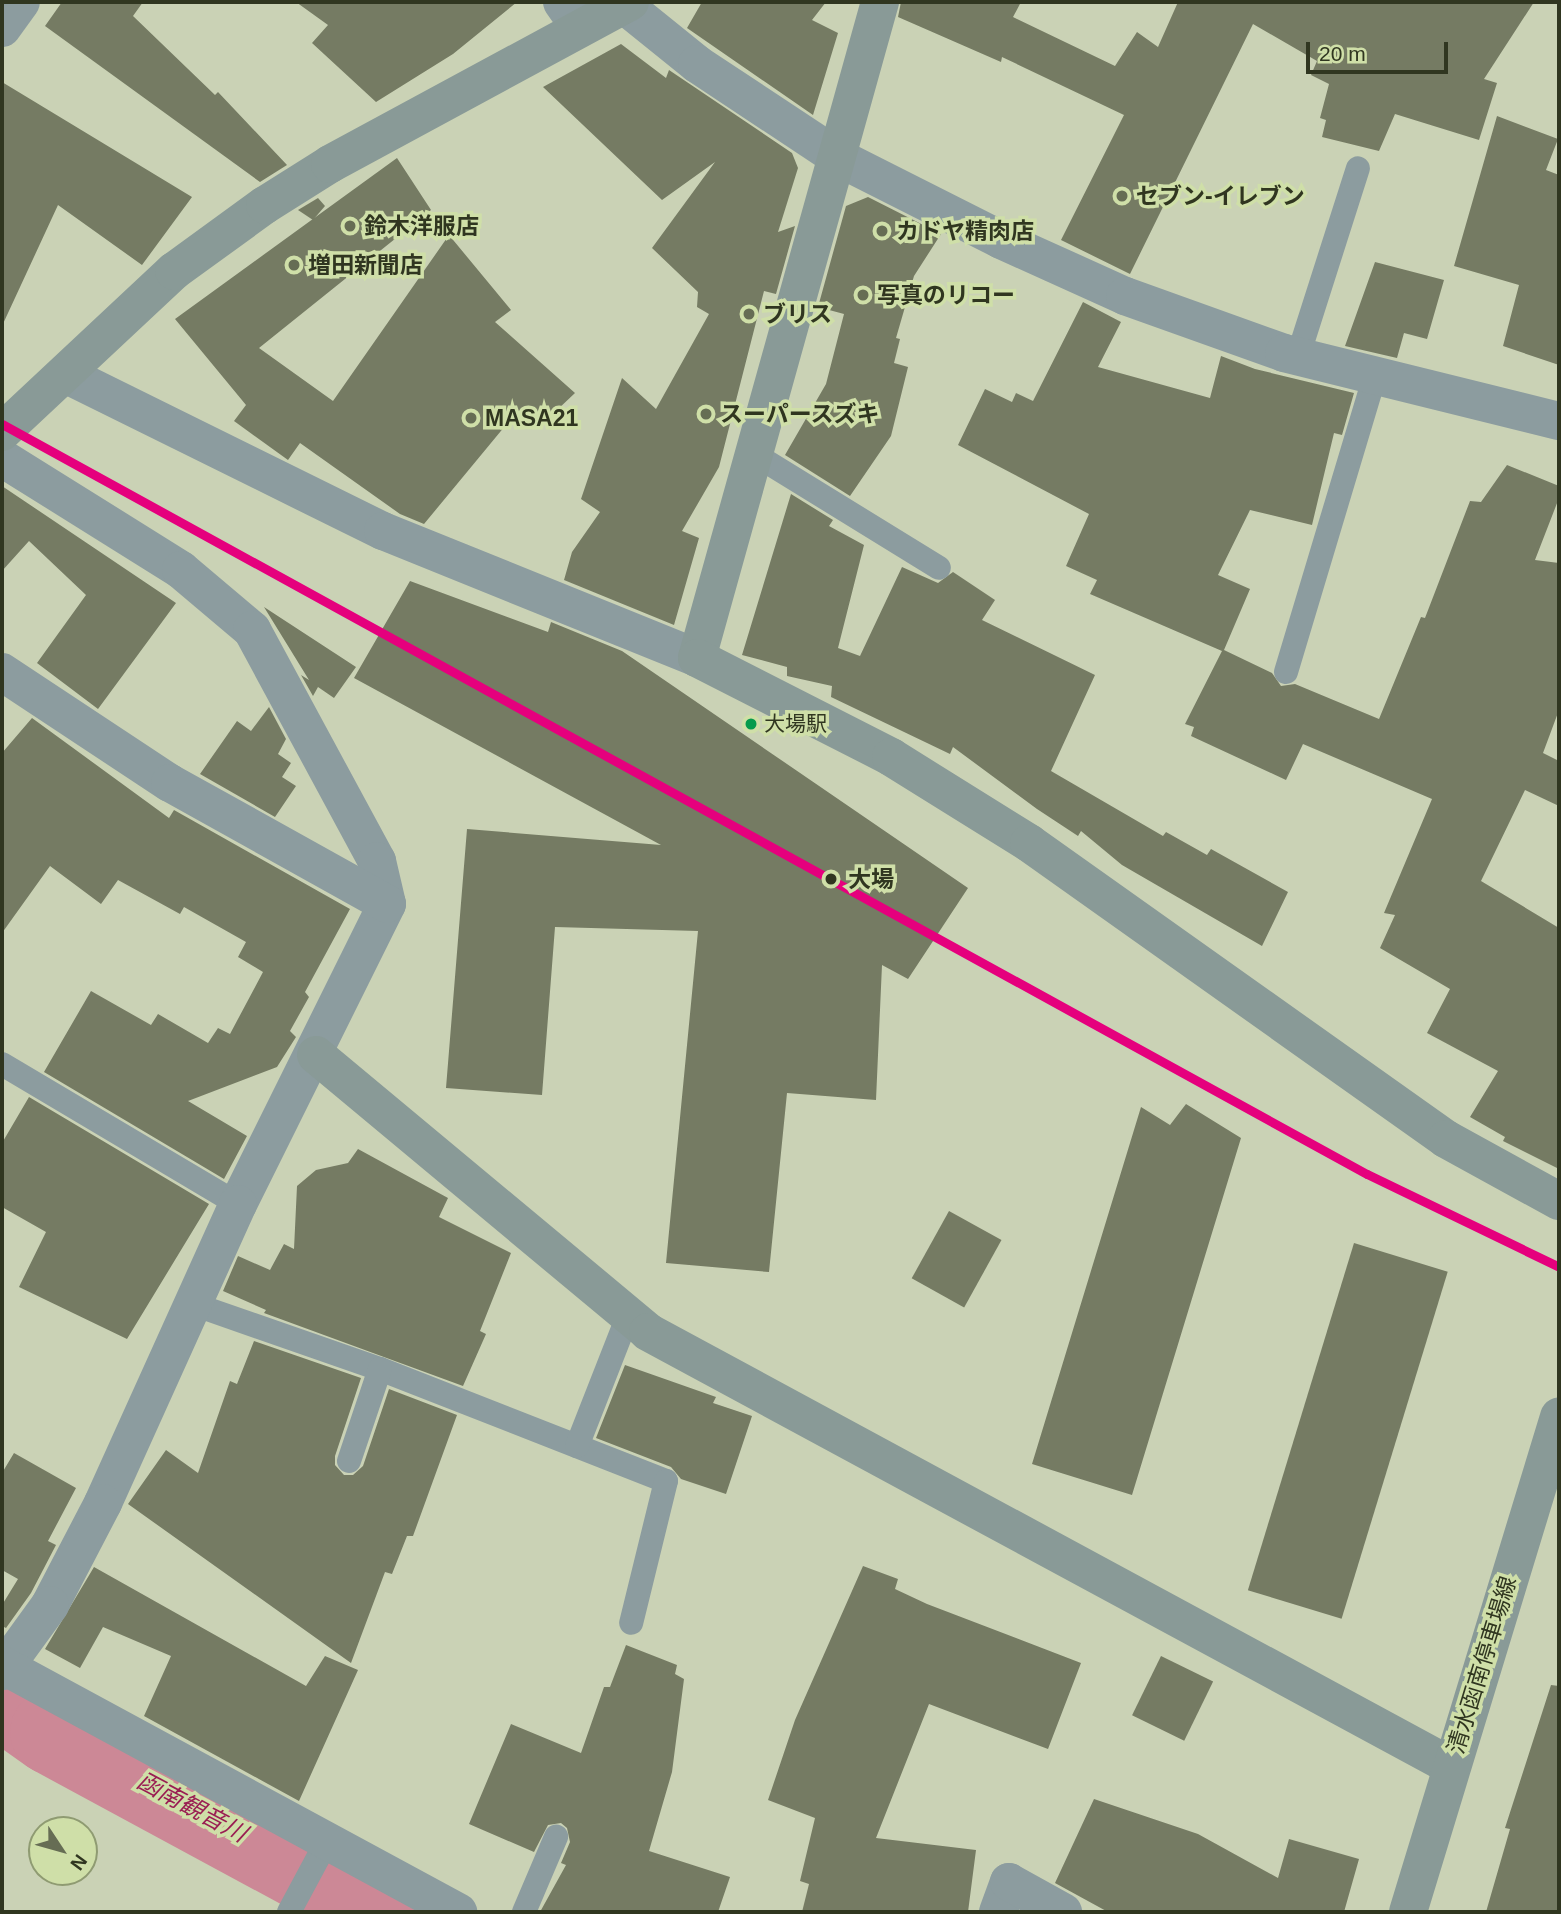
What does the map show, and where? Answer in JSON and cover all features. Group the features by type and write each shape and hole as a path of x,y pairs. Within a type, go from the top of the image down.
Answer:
{"street":[{"path":"2,28 21,2"},
{"path":"696,658 839,158 880,2"},
{"path":"2,432 174,271 265,205 570,14 627,3 697,64 839,158 1001,240 1125,296 1228,337 1559,421"},
{"path":"65,374 383,531 696,658 891,757 1017,836 1446,1139 1559,1201"},
{"path":"2,458 181,570 252,630 377,861 387,904 316,1055 238,1204 103,1503 50,1605 3,1668 321,1850 456,1912"},
{"path":"2,673 170,783 387,904"},
{"path":"316,1055 648,1332 1451,1766"},
{"name":"清水函南停車場線","path":"1408,1912 1559,1417"},
{"path":"998,1912 1009,1882 1063,1912"}],"lane":[{"path":"1298,356 1358,169"},
{"path":"1286,672 1375,375"},
{"path":"754,454 939,568"},
{"path":"2,1064 238,1204"},
{"path":"193,1304 380,1369 666,1481 631,1623"},
{"path":"577,1446 628,1316"},
{"path":"349,1461 380,1369"},
{"path":"524,1912 556,1837"},
{"path":"294,1902 321,1850"}],"building":[{"path":"62,2 143,2 133,16 215,95 218,92 287,165 260,182 45,26"},
{"path":"296,2 517,2 453,54 376,102 312,43 328,25"},
{"path":"702,2 826,2 812,20 838,33 813,115 687,28"},
{"path":"901,2 1021,2 1013,17 1115,66 1137,32 1158,47 1178,2 1534,2 1484,79 1497,83 1479,140 1395,114 1379,151 1322,137 1326,120 1320,118 1329,84 1311,75 1317,61 1253,24 1130,274 1061,240 1124,115 1002,57 1001,62 898,17"},
{"path":"621,44 666,78 669,70 792,153 798,168 778,232 795,226 776,294 764,291 719,467 682,531 699,538 674,625 564,580 572,552 600,512 581,499 622,378 656,409 709,314 697,307 698,292 652,248 715,162 662,200 543,87"},
{"path":"2,82 192,197 142,265 58,205 2,326"},
{"path":"1497,116 1558,139 1546,170 1559,175 1559,365 1503,346 1519,285 1454,266"},
{"path":"397,158 431,210 259,348 333,401 449,235 511,310 495,322 575,393 537,429 515,414 424,524 400,514 300,443 288,460 234,421 246,405 175,319"},
{"path":"868,197 941,234 914,276 896,338 900,339 894,363 908,367 891,436 850,496 785,455 826,384 844,314 818,307 846,206"},
{"path":"318,198 325,206 313,220 298,210"},
{"path":"1375,262 1444,280 1427,339 1404,333 1397,358 1345,346"},
{"path":"1083,302 1121,322 1098,367 1210,398 1221,356 1255,369 1354,393 1342,435 1334,433 1312,525 1250,510 1218,575 1250,589 1224,650 1272,673 1281,686 1295,684 1379,719 1421,617 1425,618 1470,501 1481,502 1507,465 1559,486 1559,498 1535,560 1559,563 1559,710 1543,753 1559,761 1559,806 1525,790 1481,881 1559,928 1559,1169 1503,1141 1505,1137 1470,1117 1498,1071 1427,1033 1450,989 1380,948 1395,915 1384,913 1432,799 1303,744 1286,780 1191,736 1194,727 1185,724 1222,651 1090,594 1097,580 1066,566 1089,514 958,445 985,389 1012,402 1016,393 1033,401"},
{"path":"2,486 176,603 98,709 37,663 86,595 29,541 2,571"},
{"path":"791,494 833,520 829,526 864,545 838,648 860,656 902,567 938,583 953,572 995,600 982,620 1095,675 1051,771 1163,836 1166,832 1207,855 1211,849 1288,892 1262,946 1122,865 1081,831 1078,836 953,747 950,754 831,697 832,686 787,676 787,667 742,655"},
{"path":"410,581 548,632 551,622 622,651 968,888 908,979 882,965 876,1100 787,1093 769,1272 666,1263 698,931 555,927 542,1095 446,1088 467,829 661,845 354,678"},
{"path":"264,607 356,667 334,698 318,687 313,696 301,675 309,680"},
{"path":"269,707 286,739 278,754 291,763 282,777 296,786 275,817 200,774 237,721 251,731"},
{"path":"32,718 169,818 174,810 350,909 305,992 309,997 290,1031 296,1037 277,1067 188,1101 247,1136 224,1179 44,1072 91,991 151,1025 158,1014 208,1043 218,1028 230,1034 263,972 238,957 246,942 184,907 180,914 118,880 101,904 50,866 2,933 2,753"},
{"path":"29,1097 209,1204 127,1339 19,1287 46,1232 2,1207 2,1143"},
{"path":"1186,1104 1241,1138 1132,1495 1032,1464 1141,1107 1170,1125"},
{"path":"358,1149 448,1198 439,1217 511,1253 480,1331 486,1334 463,1386 264,1313 266,1310 223,1291 238,1256 270,1270 284,1244 294,1249 297,1186 316,1170 348,1163"},
{"path":"949,1211 1001,1240 964,1307 912,1278"},
{"path":"1354,1243 1448,1272 1342,1619 1248,1590"},
{"path":"254,1341 361,1378 335,1456 335,1465 344,1475 353,1475 363,1466 389,1389 457,1415 413,1536 407,1536 392,1574 385,1572 351,1663 128,1504 166,1450 198,1473 230,1381 237,1384"},
{"path":"625,1365 716,1397 713,1403 752,1416 726,1494 681,1479 671,1467 596,1438"},
{"path":"14,1453 76,1488 48,1541 56,1545 31,1593 6,1628 2,1626 2,1605 18,1579 2,1570 2,1473"},
{"path":"863,1566 898,1579 895,1589 927,1604 1081,1663 1048,1749 929,1704 876,1838 976,1850 968,1912 802,1912 809,1884 800,1881 815,1818 768,1800 795,1720"},
{"path":"94,1567 306,1686 325,1656 358,1670 299,1801 144,1716 171,1656 103,1627 80,1668 45,1649"},
{"path":"626,1645 677,1665 675,1674 684,1679 672,1772 649,1851 730,1877 718,1912 540,1912 566,1865 561,1863 570,1842 567,1828 561,1823 548,1825 534,1852 469,1824 511,1724 581,1753 604,1687 610,1687"},
{"path":"1161,1656 1213,1681 1184,1741 1132,1715"},
{"path":"1551,1685 1559,1686 1559,1912 1486,1912 1510,1829 1505,1828"},
{"path":"1094,1799 1198,1834 1278,1878 1289,1839 1359,1859 1344,1912 1108,1912 1055,1883"}],"waterway":[{"name":"函南観音川","path":"2,1696 53,1732 386,1912"}],"transit line":[{"path":"2,424 1367,1174 1559,1267"}],"place":[{"name":"セブン-イレブン","path":"1122,196"},
{"name":"鈴木洋服店","path":"350,226"},
{"name":"カドヤ精肉店","path":"882,231"},
{"name":"増田新聞店","path":"294,265"},
{"name":"写真のリコー","path":"863,295"},
{"name":"ブリス","path":"749,314"},
{"name":"スーパースズキ","path":"706,414"},
{"name":"MASA21","path":"471,418"},
{"name":"大場駅","path":"751,724"},
{"name":"大場","path":"831,879"}]}
